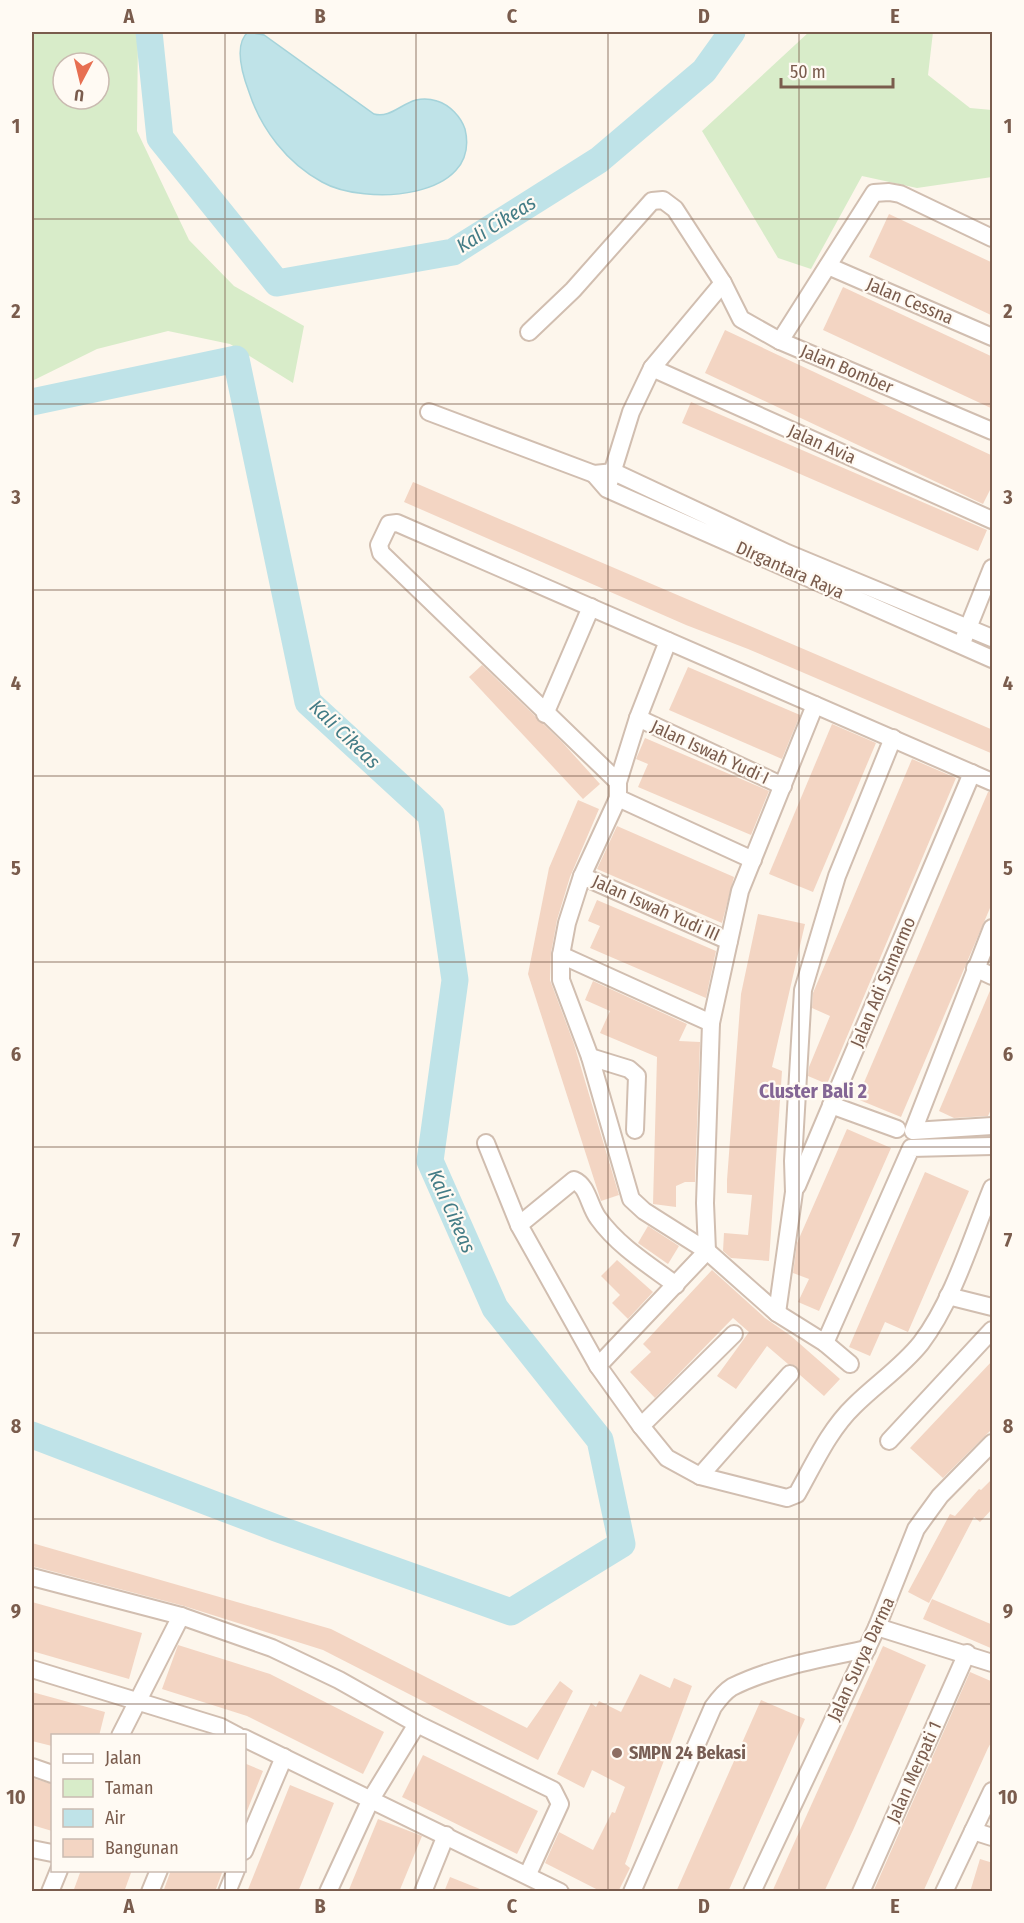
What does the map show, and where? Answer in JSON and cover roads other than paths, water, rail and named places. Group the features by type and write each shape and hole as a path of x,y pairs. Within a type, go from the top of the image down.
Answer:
{"street":[{"path":"780,341 874,193 900,194 993,238"},
{"name":"Jalan Bomber","path":"529,332 573,290 652,201 659,199 672,204 723,283 741,319 780,341 993,431"},
{"name":"Jalan Cessna","path":"828,266 993,336"},
{"path":"607,489 631,412 652,368 723,283"},
{"name":"Jalan Avia","path":"652,368 993,520"},
{"name":"DIrgantara Raya","path":"429,412 594,474 614,472 785,559 993,659"},
{"name":"DIrgantara Raya","path":"594,474 607,489 993,638"},
{"path":"753,860 618,790 545,714 381,554 379,545 389,524 397,523 993,782"},
{"path":"962,645 993,568"},
{"path":"545,714 591,607"},
{"path":"668,640 638,718 618,790 582,876 567,923 561,955 561,980 590,1057 631,1199 644,1211 707,1251 777,1313 825,1343 850,1364"},
{"path":"598,1366 707,1251 705,1203 711,1023 740,891 815,705"},
{"name":"Jalan Iswah Yudi I","path":"638,718 783,786"},
{"path":"777,1313 794,1192 793,1161 803,990 837,876 893,738"},
{"name":"Jalan Adi Sumarmo","path":"794,1192 972,773"},
{"name":"Jalan Iswah Yudi III","path":"582,876 729,941"},
{"path":"993,928 975,968 913,1131 993,1126"},
{"path":"561,955 711,1023"},
{"path":"975,968 993,976"},
{"path":"590,1057 629,1069 637,1076 635,1130"},
{"path":"831,1105 897,1129"},
{"path":"486,1143 519,1225 598,1366 641,1426 668,1458 700,1476 787,1498 797,1494 827,1440 853,1407 911,1355 923,1341 948,1296 993,1188"},
{"path":"825,1343 912,1148 993,1146"},
{"path":"519,1225 574,1180 580,1183 597,1217 616,1239 676,1285"},
{"path":"948,1296 993,1307"},
{"path":"889,1442 993,1330"},
{"path":"641,1426 734,1334"},
{"path":"700,1476 790,1374"},
{"name":"Jalan Surya Darma","path":"752,1892 877,1627 916,1529 927,1512 993,1443"},
{"path":"32,1577 181,1616 272,1648 339,1680 417,1724 553,1790 560,1804 532,1882"},
{"path":"121,1734 136,1700 181,1616"},
{"path":"877,1627 967,1653 993,1663"},
{"path":"632,1892 713,1707 722,1695 732,1688 799,1664 867,1649"},
{"name":"Jalan Merpati 1","path":"861,1892 967,1653"},
{"path":"32,1669 136,1700 219,1731"},
{"path":"328,1892 371,1799 417,1724"},
{"path":"246,1739 446,1835 532,1882 560,1892"},
{"path":"246,1846 284,1757"},
{"path":"32,1767 51,1774"},
{"path":"944,1892 993,1791"},
{"path":"973,1831 993,1837"},
{"path":"423,1892 446,1835"},
{"path":"32,1849 51,1853"},
{"path":"50,1892 58,1872"},
{"path":"150,1892 158,1872"},
{"path":"227,1892 235,1872"}],"water":[{"path":"248,32 264,35 374,114 382,115 410,102 427,99 451,108 465,129 465,153 456,171 438,183 416,191 390,194 364,194 341,190 309,174 277,144 254,106 244,78 240,52 243,38"}],"waterway":[{"name":"Kali Cikeas","path":"149,32 160,138 277,283 453,252 599,160 704,71 732,32"},
{"name":"Kali Cikeas","path":"32,402 236,359 308,702 431,815 455,980 430,1161 495,1308 600,1440 622,1544 511,1612 276,1528 32,1435"}],"place":[{"name":"SMPN 24 Bekasi","path":"617,1753"}],"district":[{"name":"Cluster Bali 2","path":"813,1091"}]}
